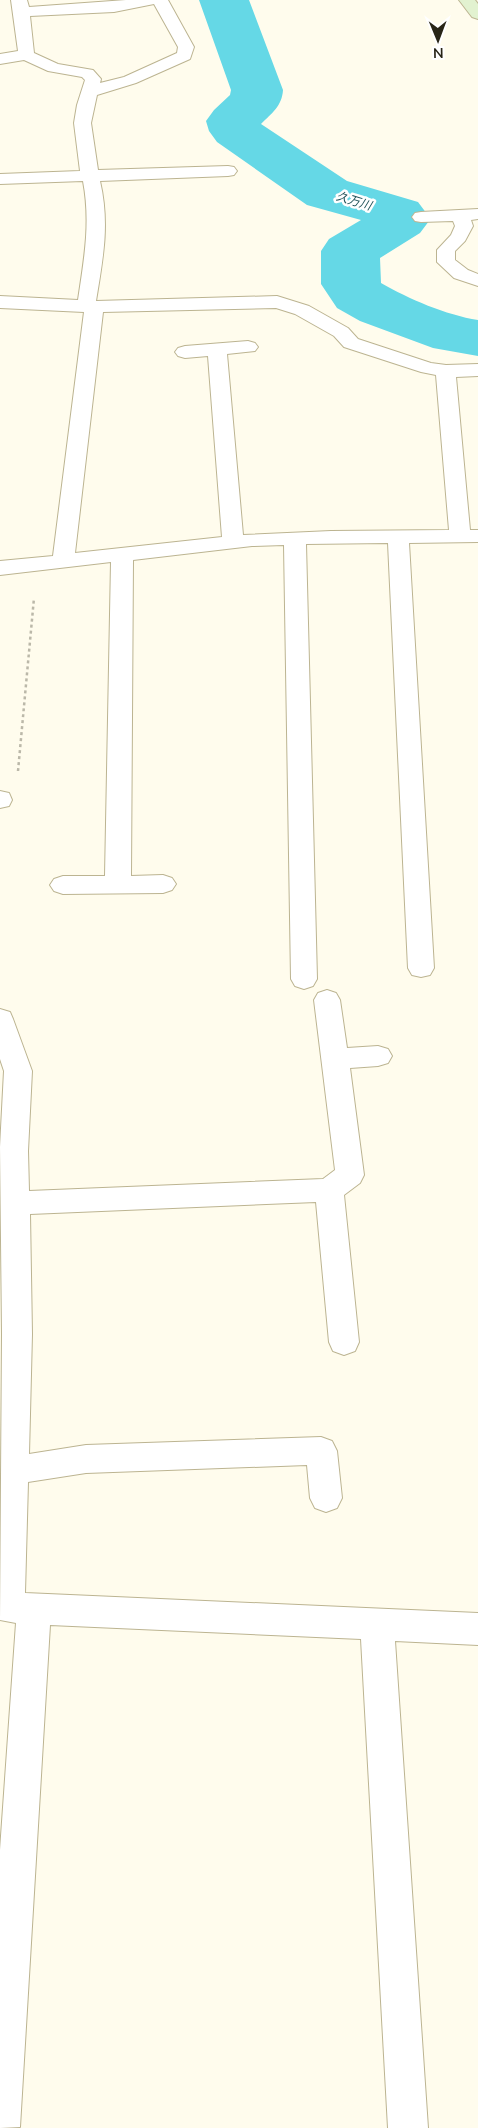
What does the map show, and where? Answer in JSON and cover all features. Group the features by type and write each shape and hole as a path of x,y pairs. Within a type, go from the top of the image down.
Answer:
{"main road":[{"path":"468,0 478,14"}],"street":[{"path":"26,56 21,6 114,7 151,0"},
{"path":"91,91 130,80 184,56 186,47 160,0"},
{"path":"0,59 26,56 54,68 87,73 93,80 91,91 84,107 83,121 85,157 95,198 97,221 90,307 63,562"},
{"path":"0,179 228,171"},
{"path":"421,217 469,215 460,237 446,250 446,262 461,274 478,280"},
{"path":"0,302 90,307 277,302 302,310 341,332 352,343 428,368 478,370"},
{"path":"185,352 248,347"},
{"path":"217,350 233,542"},
{"path":"0,568 233,542 295,538 469,536 446,370"},
{"path":"398,537 421,968"},
{"path":"295,538 304,979"},
{"path":"118,884 122,554"},
{"path":"63,885 163,884"},
{"path":"14,1203 329,1190 350,1175 327,1000"},
{"path":"0,1019 18,1071 7,1151 14,1203 8,1346 13,1471 14,1608 0,2127"},
{"path":"335,1059 378,1056"},
{"path":"329,1190 344,1342"},
{"path":"13,1471 86,1459 321,1451 326,1498"},
{"path":"14,1608 478,1629"},
{"path":"377,1625 408,2128"}],"path":[{"path":"0,800 17,778 38,564"}],"waterway":[{"name":"久万川","path":"224,0 257,90 256,100 233,121 236,131 327,193 380,207 398,214 400,221 350,251 351,284 358,295 381,308 455,335 478,338"}]}
